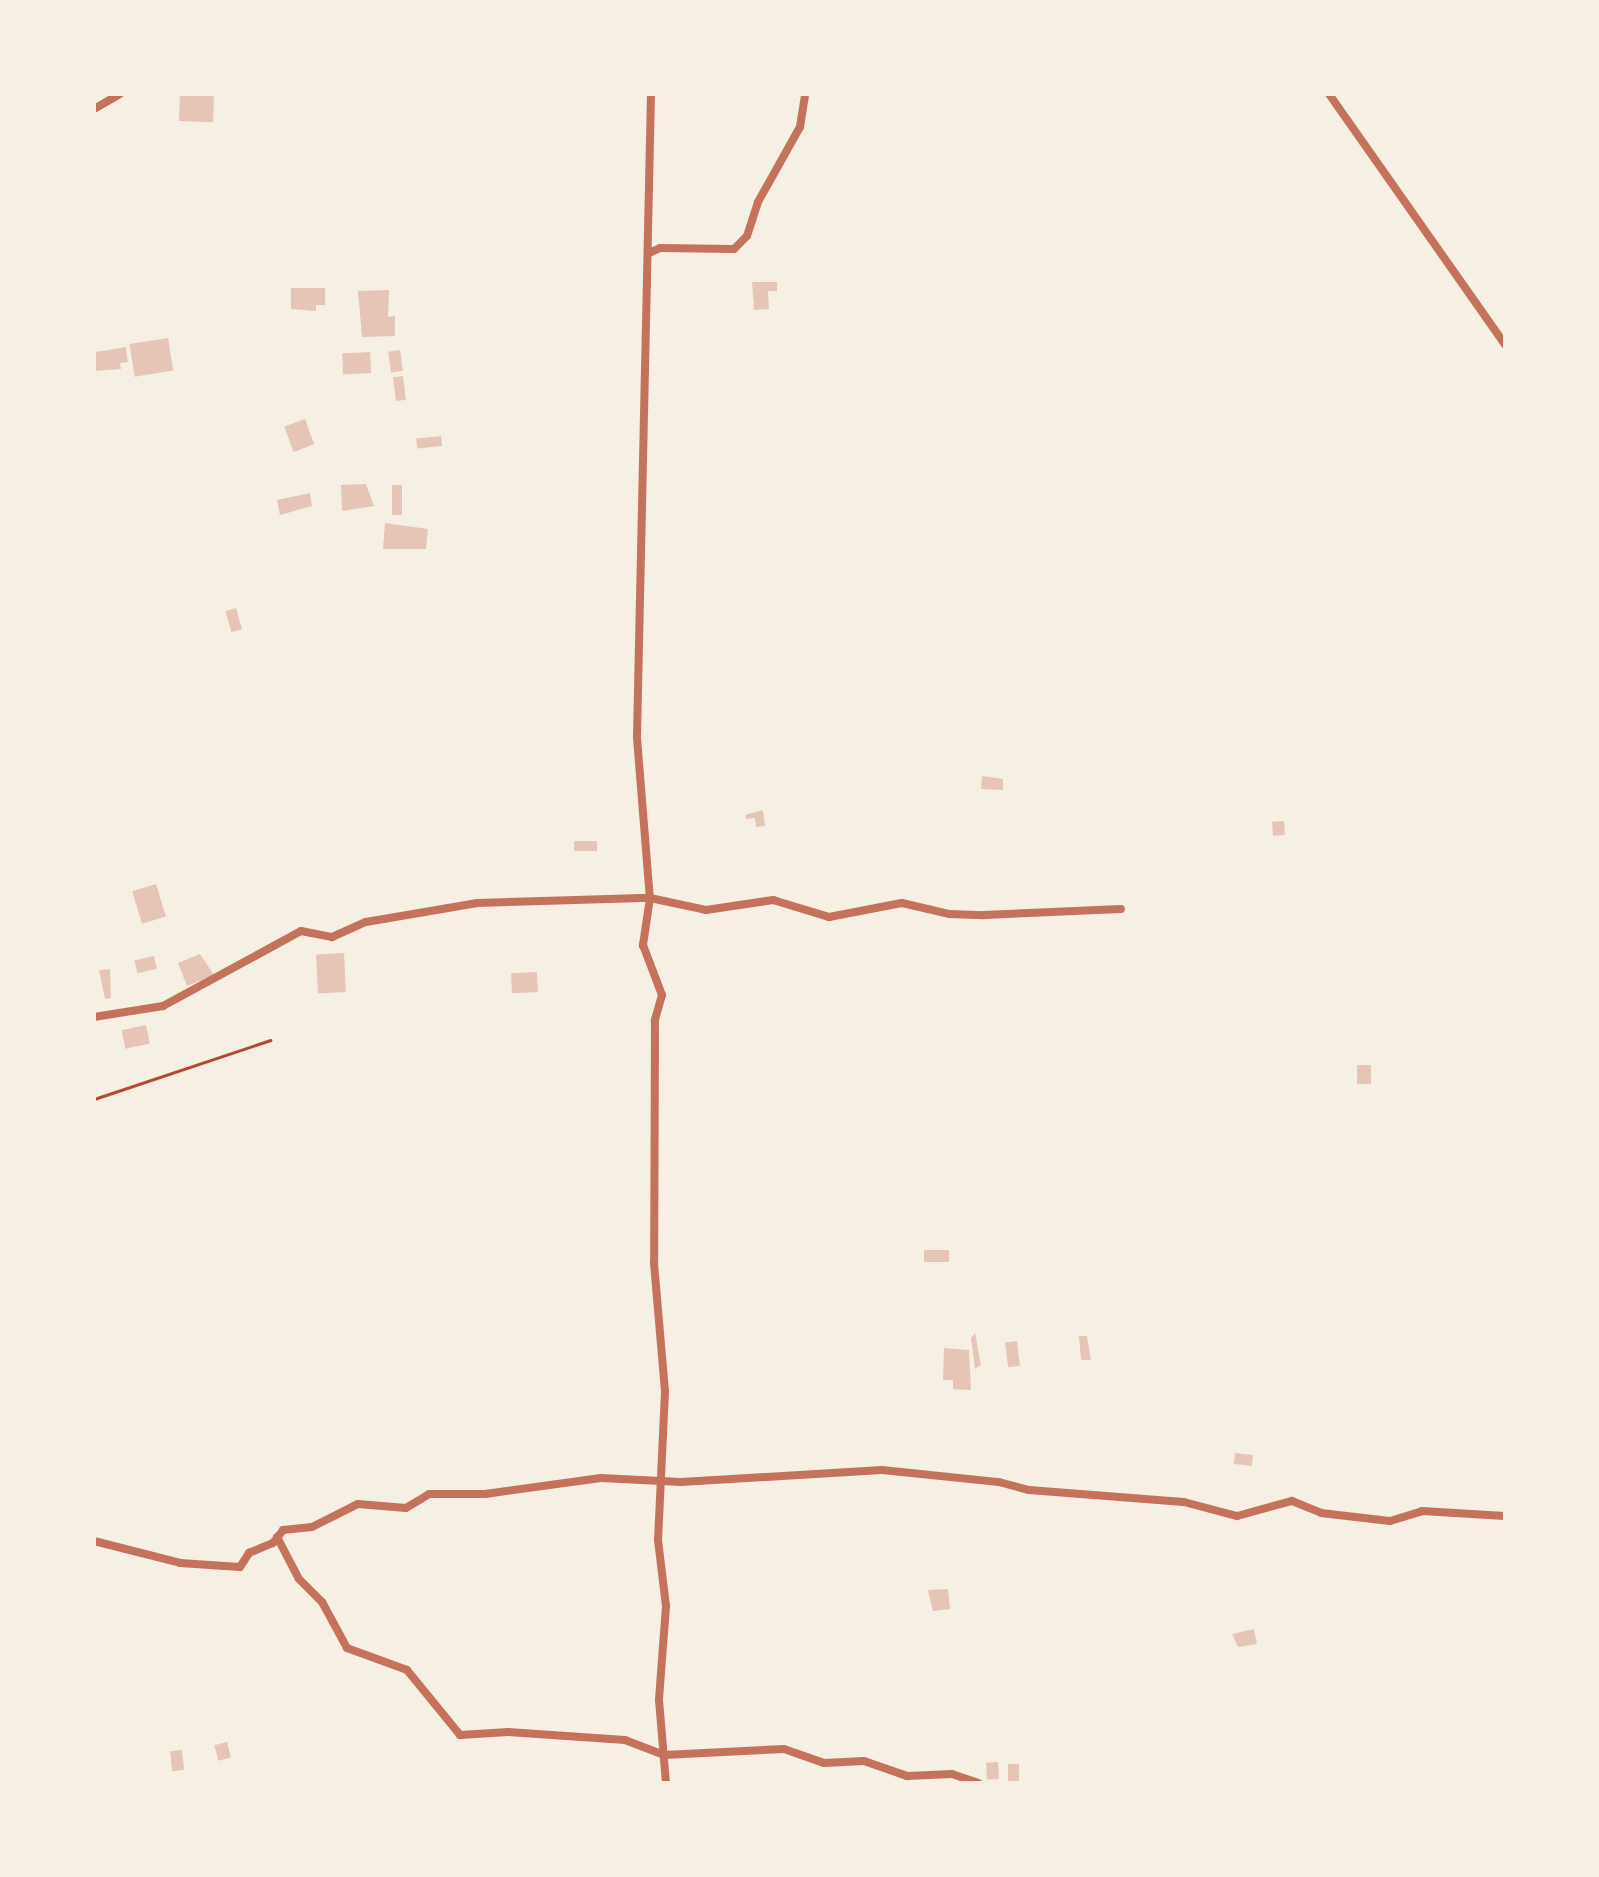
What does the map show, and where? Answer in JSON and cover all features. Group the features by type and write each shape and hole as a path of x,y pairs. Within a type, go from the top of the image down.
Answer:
{"street":[{"path":"94,109 120,94"},
{"path":"651,94 637,738 650,898 643,945 662,995 655,1020 654,1263 665,1392 658,1540 666,1606 659,1700 666,1783"},
{"path":"649,253 660,248 734,249 747,236 758,202 800,127 805,94"},
{"path":"1329,94 1505,344"},
{"path":"94,1017 163,1006 301,931 332,937 366,922 477,903 650,898 706,910 773,900 829,917 902,903 949,914 984,915 1121,909"},
{"path":"94,1541 217,1569 240,1567 249,1553 277,1537 283,1530 312,1527 358,1504 406,1508 429,1494 485,1494 601,1478 660,1481 882,1470 999,1482 1029,1490 1184,1502 1237,1516 1292,1501 1321,1513 1390,1521 1422,1511 1505,1516"},
{"path":"277,1537 299,1579 322,1602 347,1648 407,1670 460,1735 508,1732 625,1740 664,1755 784,1749 824,1763 864,1761 907,1776 952,1774 978,1783"}],"path":[{"path":"94,1099 270,1040"}],"building":[{"path":"180,94 214,95 213,122 179,121"},
{"path":"752,282 777,282 777,291 768,291 769,309 754,310"},
{"path":"291,288 325,288 325,305 316,305 316,311 291,309"},
{"path":"389,290 388,317 395,316 395,336 362,337 358,291"},
{"path":"168,338 173,371 135,377 129,344"},
{"path":"126,347 128,362 120,363 121,369 94,371 96,352"},
{"path":"400,350 403,371 391,372 388,352"},
{"path":"370,352 371,373 343,374 342,353"},
{"path":"403,376 406,400 396,401 393,377"},
{"path":"305,419 314,444 294,452 284,427"},
{"path":"441,436 442,446 417,449 416,439"},
{"path":"366,484 374,506 342,511 341,485"},
{"path":"392,485 402,485 402,515 392,515"},
{"path":"310,493 312,506 280,515 277,500"},
{"path":"385,523 428,529 426,549 383,549"},
{"path":"236,608 242,629 231,632 225,611"},
{"path":"982,776 1003,779 1003,790 981,789"},
{"path":"763,810 765,826 756,827 755,818 746,819 745,815"},
{"path":"1284,821 1285,835 1273,836 1272,822"},
{"path":"574,841 597,841 597,851 574,851"},
{"path":"156,884 166,917 142,924 132,891"},
{"path":"344,953 346,992 318,993 316,954"},
{"path":"200,954 214,975 187,986 178,963"},
{"path":"154,956 157,969 137,973 135,960"},
{"path":"110,969 111,998 105,999 99,970"},
{"path":"537,972 538,992 512,993 511,973"},
{"path":"146,1025 150,1044 125,1049 122,1030"},
{"path":"1357,1065 1371,1065 1371,1084 1357,1084"},
{"path":"924,1250 949,1250 949,1262 924,1262"},
{"path":"975,1333 981,1365 975,1369 971,1338"},
{"path":"1079,1336 1087,1336 1091,1360 1081,1360"},
{"path":"1017,1341 1020,1366 1008,1367 1005,1342"},
{"path":"944,1348 969,1350 971,1390 953,1389 953,1380 943,1380"},
{"path":"1235,1453 1253,1455 1252,1466 1234,1464"},
{"path":"948,1589 950,1609 933,1611 928,1590"},
{"path":"1254,1629 1257,1644 1238,1647 1232,1634"},
{"path":"227,1742 231,1758 218,1761 214,1745"},
{"path":"182,1750 184,1770 172,1771 170,1751"},
{"path":"998,1762 999,1779 987,1780 986,1763"},
{"path":"1008,1764 1019,1764 1019,1781 1008,1781"}]}
